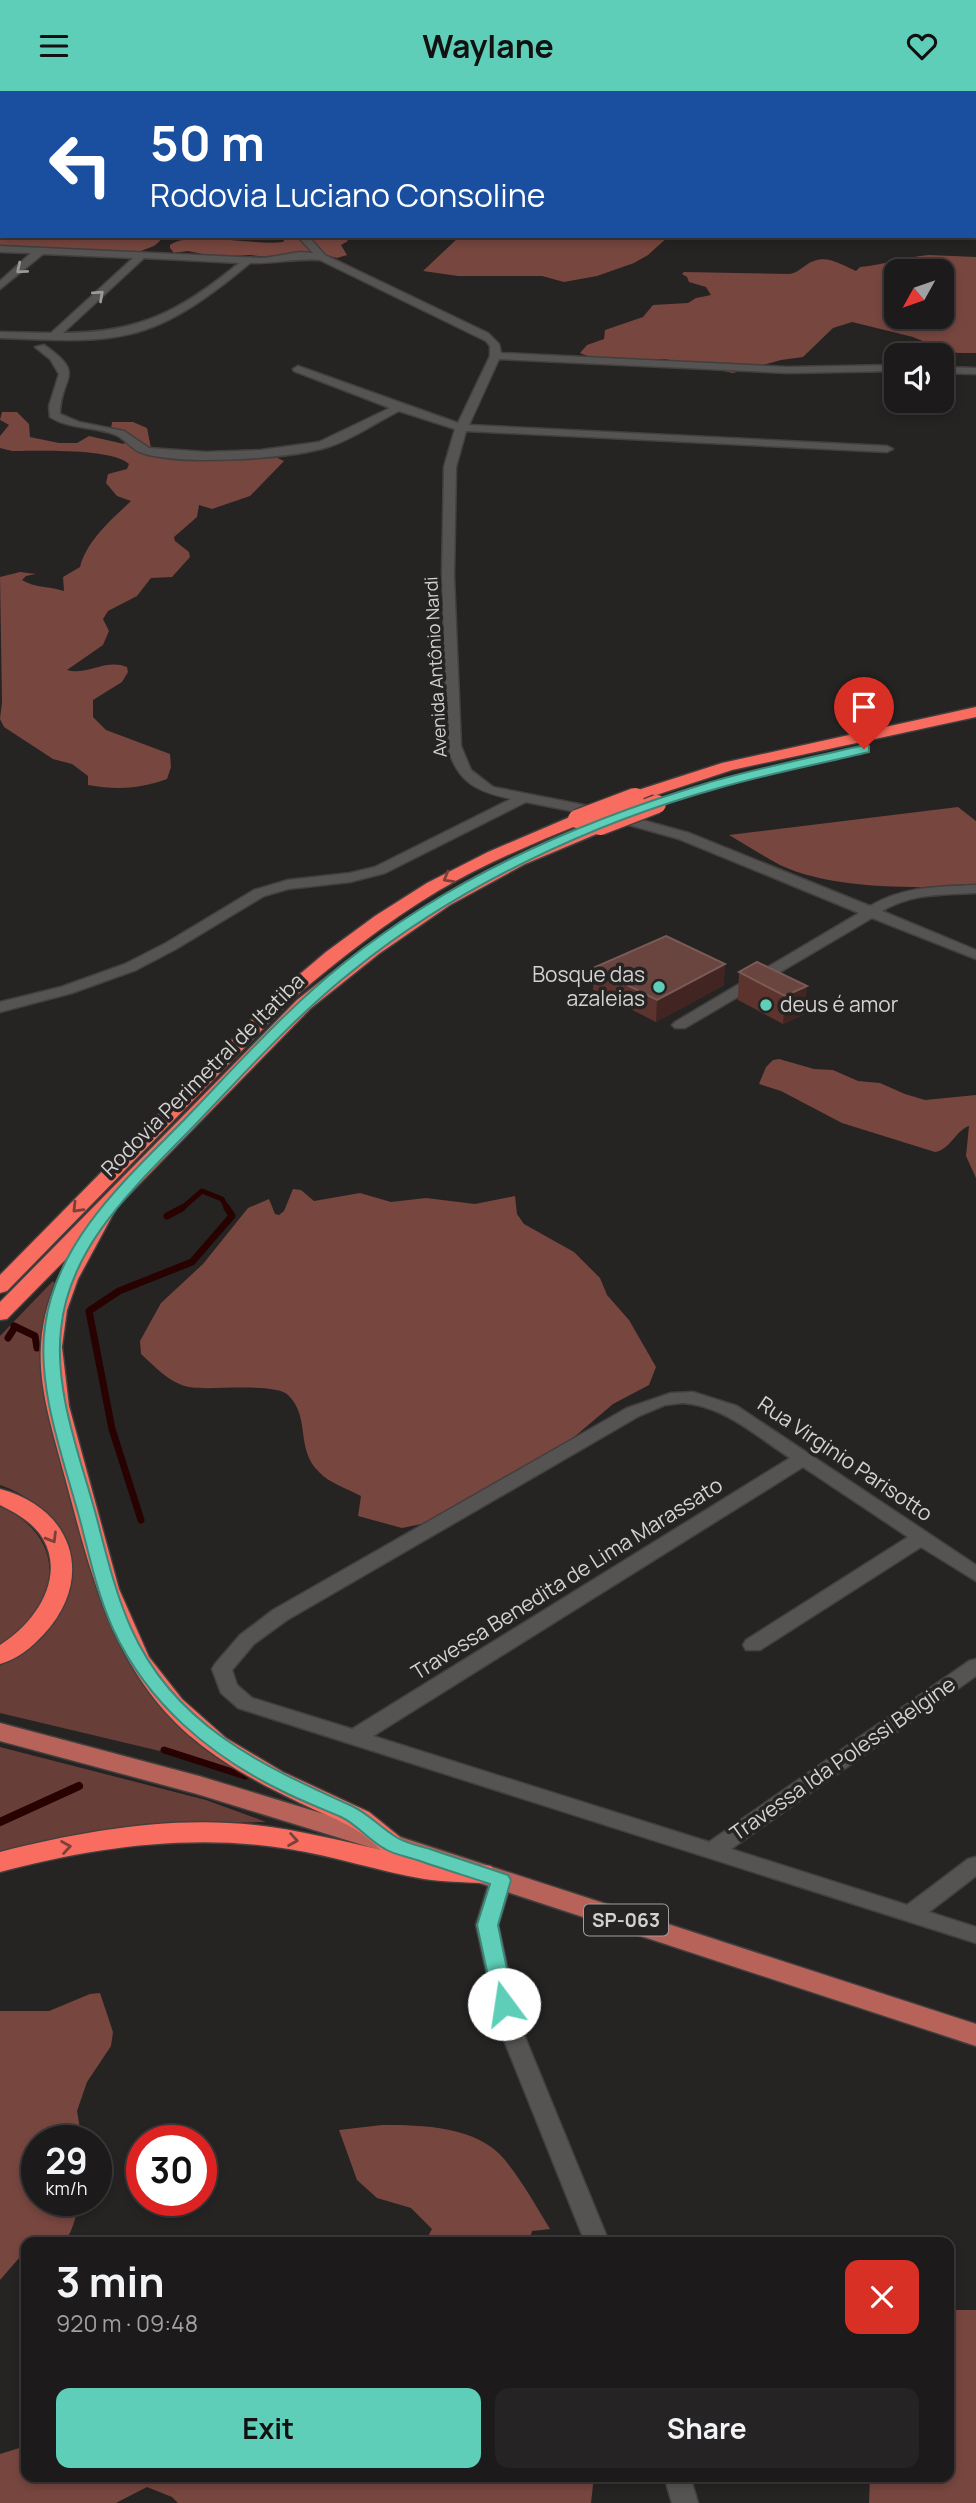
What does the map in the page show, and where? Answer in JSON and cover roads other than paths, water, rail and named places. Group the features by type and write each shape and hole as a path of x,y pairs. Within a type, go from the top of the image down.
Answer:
{"highway":[{"name":"Rodovia Perimetral de Itatiba","path":"0,1287 286,995 318,968 414,898 458,872 577,819 729,766 976,712"},
{"name":"Rodovia Perimetral de Itatiba","path":"0,1314 304,1004 352,964 433,906 470,884 554,844 657,804 790,766 976,724"},
{"path":"107,1207 70,1271 58,1300 52,1328 52,1358 56,1395 72,1459 103,1573 121,1626 135,1653 169,1700 206,1736 287,1786 358,1818 391,1844"},
{"path":"0,1496 26,1510 45,1526 56,1542 61,1566 59,1586 47,1616 22,1641 0,1656"},
{"path":"0,1863 96,1842 203,1833 286,1839 423,1869 491,1876"}],"main road":[{"name":"SP-063","path":"0,1732 128,1764 391,1844 976,2035"}],"street":[{"path":"304,238 322,257 471,328 495,349 788,370 884,368"},
{"path":"0,249 248,260 322,257"},
{"path":"0,286 40,251"},
{"path":"55,335 142,255"},
{"path":"0,335 101,335 129,331 149,324 223,281 248,260"},
{"path":"40,347 53,355 65,375 64,385 53,409 54,415 76,427 118,432 136,447 147,451 205,454 308,448 337,439 398,408"},
{"name":"Avenida Antônio Nardi","path":"495,349 456,440 450,467 448,576 454,746 459,767 474,782 489,790 598,812 684,835 976,955"},
{"path":"298,369 333,378 426,419 463,428 887,449"},
{"path":"954,370 976,371"},
{"path":"3,1005 97,981 132,966 261,892 311,881 357,878 380,870 523,797"},
{"path":"680,1025 896,897 919,892 976,890"},
{"name":"Rua Virginio Parisotto","path":"354,1738 245,1703 228,1688 222,1669 234,1649 271,1622 415,1536 659,1399 683,1395 706,1399 731,1410 976,1574"},
{"name":"Travessa Benedita de Lima Marassato","path":"354,1738 803,1458"},
{"path":"753,1645 921,1538"},
{"name":"Travessa Ida Polessi Belgine","path":"711,1852 976,1666"},
{"path":"354,1738 976,1935"},
{"path":"910,1914 976,1865"},
{"path":"491,1876 488,1925 493,1961 509,2025 595,2237"},
{"path":"679,2482 685,2503"}],"waterway":[{"path":"180,1210 202,1191 222,1199 228,1210"},
{"path":"167,1216 182,1208"},
{"path":"141,1520 112,1429 89,1311 119,1291 192,1262 232,1216 227,1208"},
{"path":"14,1326 35,1336 37,1348"},
{"path":"8,1338 15,1327"},
{"path":"164,1750 245,1776"},
{"path":"0,1822 79,1786"}],"place":[{"name":"Bosque das azaleias","path":"659,987"},
{"name":"deus é amor","path":"766,1005"}]}
